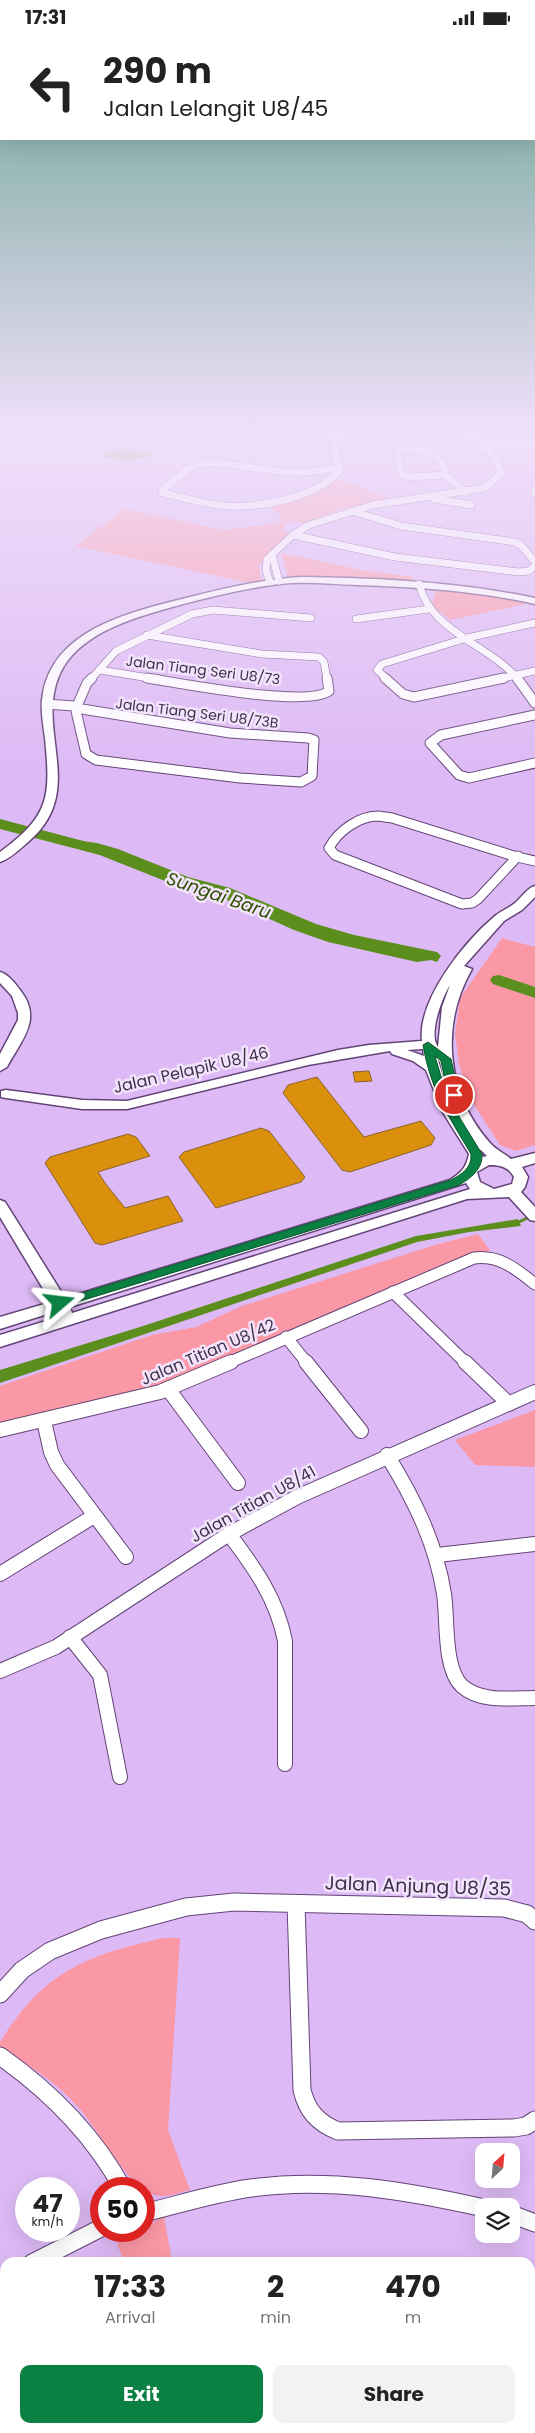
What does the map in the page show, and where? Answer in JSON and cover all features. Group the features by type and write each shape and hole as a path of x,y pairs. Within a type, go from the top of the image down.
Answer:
{"street":[{"path":"275,582 272,555 280,547"},
{"path":"348,547 395,557 529,571 535,564 522,547"},
{"path":"0,858 16,846 46,815 51,787 51,749 46,706 51,682 62,661 75,648 103,628 153,610 275,582 418,584 478,589 535,601"},
{"path":"418,584 419,591 429,609 498,659 515,675 535,703"},
{"path":"423,597 431,585"},
{"path":"356,619 429,609"},
{"name":"Jalan Tiang Seri U8/73","path":"76,708 85,687 116,651 192,614 208,610 311,619"},
{"path":"535,623 467,638 382,663 377,670 403,694 414,697 535,671"},
{"name":"Jalan Tiang Seri U8/73","path":"100,670 250,693 314,697 322,696 329,691 324,661 319,657 262,654 147,635"},
{"name":"Jalan Tiang Seri U8/73B","path":"46,706 76,708 230,733 308,737 314,740 315,746 312,776 305,781 207,776 89,757 86,754 76,708"},
{"path":"535,715 441,735 434,738 430,743 457,773 469,778 535,763"},
{"path":"514,857 478,899 472,903 462,904 335,855 329,848 335,839 358,819 375,815 392,818 514,857 535,866"},
{"path":"514,857 535,861"},
{"path":"446,991 444,1036 450,1082 460,1111 486,1148 528,1175 512,1191 498,1194 483,1191 473,1185 471,1170 476,1154 449,1111 432,1068 430,1022 431,1012 446,991 458,980 479,946 510,921 518,907 535,891"},
{"path":"0,976 21,1002 26,1013 25,1020 0,1067"},
{"path":"392,1048 420,1032 430,1022"},
{"path":"430,1048 444,1036"},
{"path":"392,1048 418,1058 432,1068"},
{"name":"Jalan Pelapik U8/46","path":"2,1092 78,1105 128,1105 304,1062 392,1048 430,1048"},
{"path":"430,1048 446,1059"},
{"path":"0,1323 455,1183 471,1170 488,1160 508,1163 535,1158"},
{"path":"0,1341 466,1194 483,1191"},
{"path":"512,1191 535,1216"},
{"path":"0,1205 69,1318"},
{"name":"Jalan Titian U8/42","path":"0,1430 142,1398 168,1389 474,1258 491,1256 501,1259 535,1284"},
{"path":"394,1292 509,1404"},
{"path":"286,1337 361,1431"},
{"path":"168,1389 238,1483"},
{"name":"Jalan Titian U8/41","path":"0,1671 40,1655 229,1535 297,1497 387,1455 535,1392"},
{"path":"44,1421 54,1459 94,1516 126,1557"},
{"path":"387,1455 406,1485 437,1555 445,1597 451,1659 456,1679 463,1687 479,1696 535,1698"},
{"path":"0,1574 94,1516"},
{"path":"229,1535 264,1583 280,1614 285,1641 285,1764"},
{"path":"437,1555 535,1544"},
{"path":"70,1637 100,1675 120,1777"},
{"name":"Jalan Anjung U8/35","path":"0,1994 22,1970 50,1951 73,1940 140,1918 186,1907 234,1902 504,1909 526,1914 535,1921"},
{"path":"296,1904 302,2090 305,2103 318,2121 338,2131 514,2128 526,2126 535,2120"},
{"path":"0,2055 32,2077 65,2110 116,2177"},
{"path":"155,2210 252,2188 311,2184 352,2186 398,2192 475,2205"},
{"path":"520,2217 533,2221"},
{"path":"44,2257 90,2234"}],"shaded area":[{"path":"80,547 276,547 259,565 261,581 245,582"},
{"path":"282,553 361,570 413,577 412,581 288,579"},
{"path":"436,589 481,593 531,603 450,620 432,605"},
{"path":"502,938 535,947 535,1145 516,1151 500,1145 471,1100 459,1064 455,1034 460,998"},
{"path":"478,1234 490,1250 155,1389 0,1426 0,1386 152,1335 196,1327 242,1306 435,1245"},
{"path":"535,1410 535,1467 475,1465 455,1440"},
{"path":"163,1938 180,1938 168,2130 190,2190 165,2196 155,2195 155,2177 130,2177 87,2118 61,2090 0,2047 0,2042 17,2018 33,1998 51,1983 69,1970 89,1960"},
{"path":"164,2216 171,2257 122,2257 117,2243 155,2242 155,2221"}],"water":[{"path":"75,840 97,843 118,849 188,877 230,888 316,924 354,935 437,952 441,956 437,962 431,960 417,962 328,942 294,930 216,895 170,883 72,844"},
{"path":"518,1219 521,1226 469,1232 417,1242 0,1383 0,1370 140,1327 416,1236"}],"building":[{"path":"369,1071 372,1081 355,1082 353,1072"},
{"path":"317,1077 364,1137 421,1121 435,1138 431,1145 350,1172 342,1170 283,1093 288,1085"},
{"path":"261,1128 269,1131 305,1177 301,1182 216,1208 179,1157 184,1152"},
{"path":"128,1134 136,1137 150,1156 98,1172 125,1208 168,1196 183,1221 102,1245 95,1243 45,1163 50,1157"}],"waterway":[{"name":"Sungai Baru","path":"0,824 100,850"},
{"name":"Sungai Baru","path":"499,980 535,993"},
{"path":"517,1223 535,1214"}],"route":[{"path":"60,1303 237,1251 455,1183 469,1175 477,1160 476,1154 442,1097 432,1068 428,1045 446,1059 454,1095"}]}
